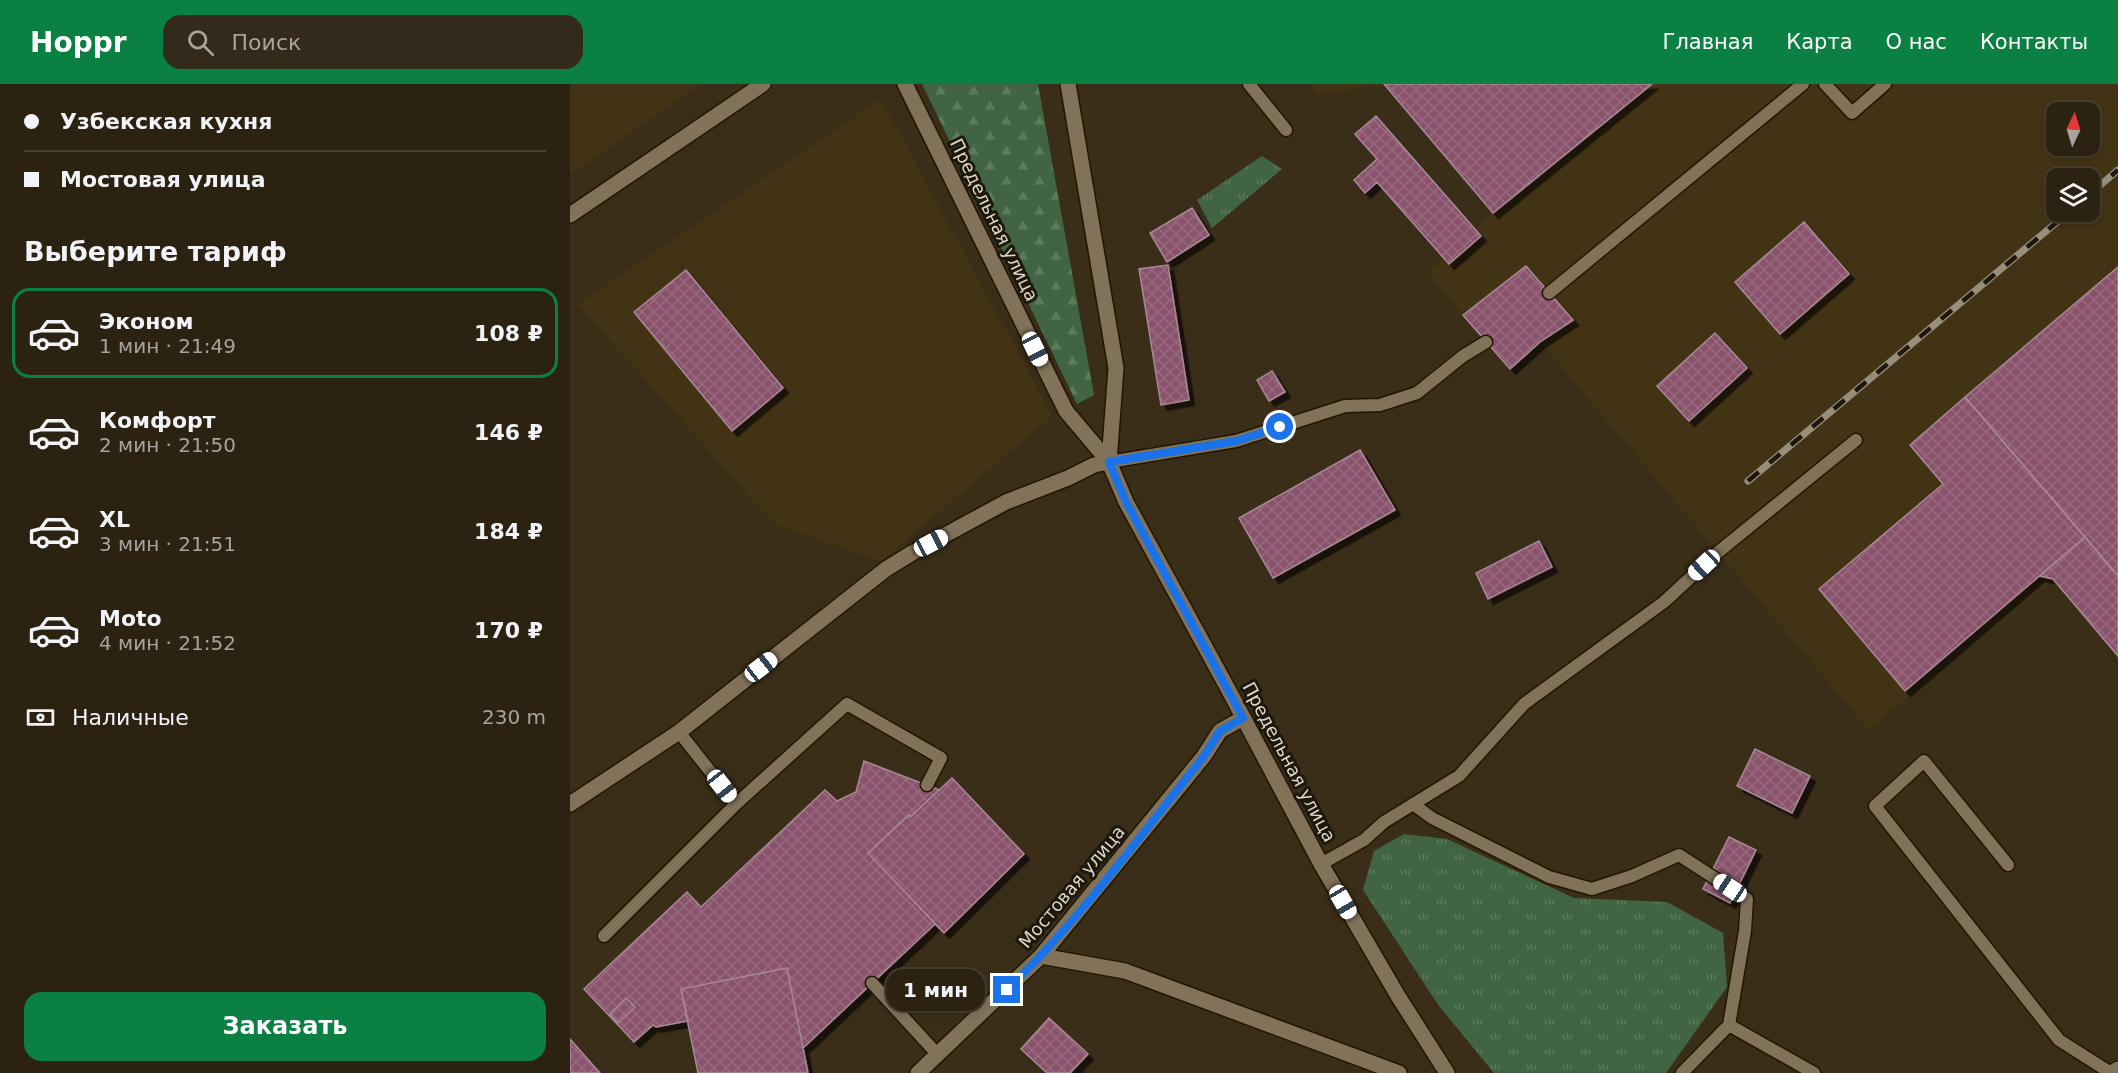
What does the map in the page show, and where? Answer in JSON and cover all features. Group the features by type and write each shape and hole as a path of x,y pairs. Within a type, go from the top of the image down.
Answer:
{"street":[{"path":"570,215 763,84"},
{"name":"Предельная улица","path":"905,84 1066,411 1109,462 1126,502 1321,864 1398,996 1447,1073"},
{"name":"Предельная улица","path":"1068,84 1116,368 1109,462"},
{"path":"570,804 679,732 886,569 912,552 1006,502 1068,478 1094,465 1109,462"},
{"name":"Мостовая улица","path":"918,1073 1041,956 1204,756 1220,731 1243,718"},
{"path":"1041,956 1125,971 1399,1073"},
{"path":"2111,1073 2118,1070"}],"lane":[{"path":"1249,84 1286,130"},
{"path":"1549,293 1803,84"},
{"path":"1825,84 1852,113 1886,84"},
{"path":"1109,462 1236,441 1345,406 1380,405 1417,393 1463,356 1486,342"},
{"path":"1321,864 1364,840 1384,822 1459,776 1524,704 1664,602 1717,553 1856,440"},
{"path":"604,936 736,804 848,704 941,758 927,785"},
{"path":"679,732 736,804"},
{"path":"2008,865 1924,761 1875,806 2059,1040 2111,1073"},
{"path":"1413,804 1432,818 1549,877 1592,889 1632,876 1679,855 1748,899 1745,931 1729,1025 1682,1073"},
{"path":"872,983 938,1055"},
{"path":"1729,1025 1814,1073"}],"shaded area":[{"path":"570,84 701,84 570,175"},
{"path":"1311,84 1383,84 1319,94"},
{"path":"1384,84 2118,84 2118,656 2053,580 1868,729 1541,343 1510,369 1428,273 1493,213"},
{"path":"881,99 1052,416 881,561 774,524 578,304"}],"green space":[{"path":"922,84 1038,84 1094,395 1077,404"},
{"path":"1262,156 1282,169 1212,228 1197,200"},
{"path":"1404,834 1447,839 1574,898 1667,902 1723,933 1727,987 1666,1073 1494,1073 1439,1006 1363,890 1374,851"}],"building":[{"path":"1384,84 1652,84 1493,213"},
{"path":"1376,116 1481,236 1449,264 1377,182 1365,193 1354,180 1377,159 1355,134"},
{"path":"1192,208 1209,235 1167,262 1150,233"},
{"path":"1804,222 1849,274 1780,334 1735,282"},
{"path":"1168,265 1189,400 1161,405 1139,269"},
{"path":"1526,266 1573,320 1540,342 1510,369 1463,315"},
{"path":"2118,267 2118,576 1965,397"},
{"path":"686,270 783,388 732,431 634,312"},
{"path":"1715,333 1747,368 1689,421 1657,386"},
{"path":"1272,371 1285,392 1269,401 1257,380"},
{"path":"1965,397 2085,537 1905,691 1819,589 1943,484 1910,445"},
{"path":"1360,450 1395,510 1273,578 1239,518"},
{"path":"2085,537 2118,576 2118,656 2053,579 2040,576"},
{"path":"1539,541 1552,567 1488,599 1476,573"},
{"path":"1755,749 1810,776 1792,813 1737,786"},
{"path":"864,761 939,790 952,778 1024,854 944,933 935,924 803,1048 787,968 681,989 688,1021 656,1027 653,1025 634,1042 584,989 687,892 701,907 825,790 837,801 856,792"},
{"path":"952,778 1024,854 944,933 868,853"},
{"path":"1729,837 1756,850 1730,903 1703,889"},
{"path":"787,968 808,1073 698,1073 681,989"},
{"path":"626,998 635,1007 618,1023 610,1014"},
{"path":"1049,1018 1088,1054 1070,1073 1047,1073 1021,1049"},
{"path":"570,1039 600,1073 570,1073"}],"railway":[{"path":"2100,185 2118,170"},
{"path":"1748,481 2057,222"}],"route":[{"path":"1007,990 1041,956 1071,921 1204,756 1220,731 1243,718 1126,502 1109,462 1236,441 1280,427"}]}
